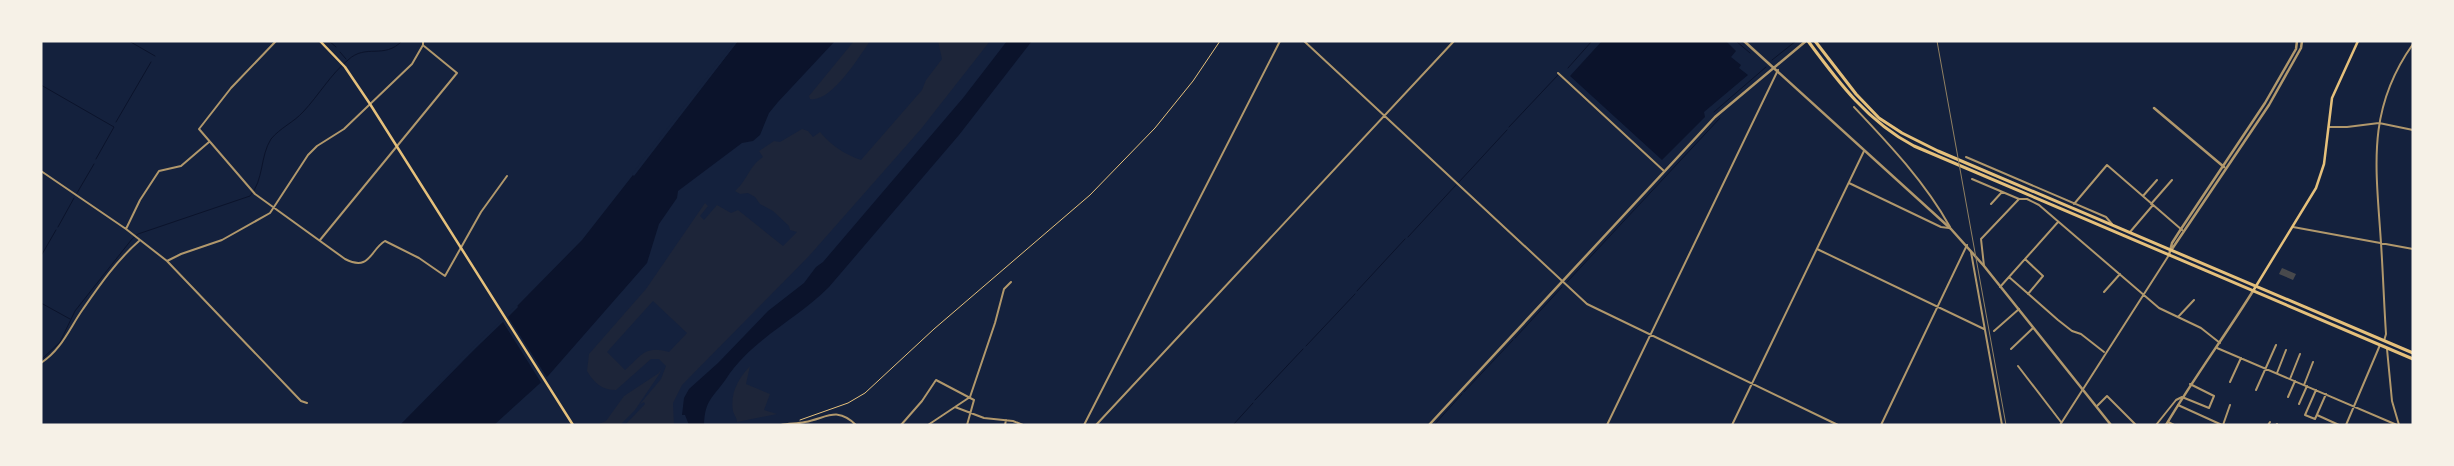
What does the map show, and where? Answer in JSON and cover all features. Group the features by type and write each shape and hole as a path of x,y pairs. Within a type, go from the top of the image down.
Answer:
{"main road":[{"path":"320,41 345,67 370,104 573,425"},
{"path":"1807,41 1864,111 1899,138 1936,156 2413,358"},
{"path":"1815,41 1867,107 1902,133 1938,151 2413,353"},
{"path":"2253,291 2320,181 2336,87 2358,41"}],"street":[{"path":"276,41 231,88 199,128 255,194 345,259 357,264 366,262 385,241 419,258 445,276 481,212 507,176"},
{"path":"167,262 230,236 263,217 273,208 313,150 344,130 412,64 423,45 423,41"},
{"path":"1084,425 1280,41"},
{"path":"1304,41 1587,304 1838,425"},
{"path":"1096,425 1454,41"},
{"path":"1744,41 1778,70 1864,151 1906,186 1967,245 2111,425"},
{"path":"1428,425 1715,117 1807,41"},
{"path":"2018,366 2060,424 2104,352 2169,255 2269,96 2296,49 2297,41"},
{"path":"2171,250 2172,243 2181,228 2268,105 2301,48 2302,41"},
{"path":"2384,341 2386,334 2375,173 2378,123 2391,80 2413,44"},
{"path":"320,240 457,73 423,45"},
{"path":"1607,425 1778,70"},
{"path":"1558,72 1664,172"},
{"path":"1854,107 1899,156 1940,209 1951,229"},
{"path":"2154,108 2224,168"},
{"path":"2328,127 2347,127 2378,123 2413,130"},
{"path":"126,229 140,200 159,171 181,166 209,142"},
{"path":"1732,425 1864,151"},
{"path":"1966,157 2106,218 2114,225"},
{"path":"2074,204 2107,165 2184,231"},
{"path":"41,172 126,229 167,262 302,401 307,403"},
{"path":"1972,179 2020,199 2027,199 2039,204 2158,308 2201,328 2220,343"},
{"path":"2143,196 2157,180"},
{"path":"2130,232 2172,180"},
{"path":"1849,183 1941,227 1951,229"},
{"path":"1992,204 2002,192"},
{"path":"1984,266 1981,239 2020,199"},
{"path":"2000,287 2058,222"},
{"path":"2293,227 2381,245 2413,249"},
{"path":"41,363 60,348 82,310 138,239"},
{"path":"1881,425 1967,245"},
{"path":"1816,248 1984,329"},
{"path":"1970,249 2002,425"},
{"path":"2024,259 2043,276 2028,294"},
{"path":"2104,292 2120,274"},
{"path":"2009,277 2072,331 2081,334 2104,352"},
{"path":"928,425 970,397 995,323 1004,289 1011,282"},
{"path":"2174,425 2167,424 2182,397 2217,348 2253,291"},
{"path":"2178,317 2194,300"},
{"path":"1994,331 2018,309"},
{"path":"2011,349 2034,328"},
{"path":"2256,390 2276,345"},
{"path":"2346,425 2380,345"},
{"path":"2217,348 2398,425"},
{"path":"2387,348 2392,401 2398,425"},
{"path":"2277,373 2286,350"},
{"path":"2290,379 2300,354"},
{"path":"2230,382 2241,358"},
{"path":"2299,404 2314,362"},
{"path":"901,425 922,401 936,380 974,400 967,425"},
{"path":"2288,398 2295,381"},
{"path":"2156,425 2176,400 2182,397 2210,408 2214,396 2190,384"},
{"path":"2316,390 2305,414 2315,419 2327,394"},
{"path":"2096,407 2107,396 2136,425"},
{"path":"2178,406 2222,425 2230,405"},
{"path":"954,407 984,418 1006,420 1023,425"},
{"path":"781,425 804,423 840,414 849,418 856,425"},
{"path":"2317,415 2338,425"},
{"path":"1005,425 1006,420"}],"path":[{"path":"803,418 845,404 865,392 934,329 1090,195 1155,128 1193,81 1220,41"}],"shaded area":[{"path":"738,41 835,41 769,113 760,135 753,141 742,143 678,191 677,198 659,224 647,263 548,376 494,425 400,425 582,240"},
{"path":"854,41 870,41 844,78 835,87 827,94 810,99 809,96"},
{"path":"938,41 990,41 921,129 809,256 682,385 673,403 674,425 625,425 645,404 644,402 640,404 661,379 666,366 659,359 651,359 616,390 611,390 599,385 587,371 589,354 646,289 705,203 708,206 700,216 704,220 717,205 731,213 738,210 783,246 797,232 790,230 789,226 773,211 760,204 755,197 748,193 740,194 735,191 754,165 763,157 759,151 774,141 780,142 802,129 808,131 813,137 820,132 839,149 861,160 922,90 926,80 942,59","holes":["653,301 687,333 669,352 654,350 644,353 625,370 607,352"]},
{"path":"1007,41 1032,41 959,135 829,287 803,310 748,352 708,404 704,425 689,425 685,415 682,415 684,398 689,389 718,363 768,311 804,283 963,98"},
{"path":"1602,41 1726,41 1736,51 1731,57 1741,65 1739,68 1748,75 1704,112 1705,117 1662,160 1570,76"},
{"path":"750,366 746,384 770,394 764,410 777,414 737,422 732,404 734,392 742,376"},
{"path":"661,369 660,373 635,410 620,425 596,425 606,421 624,396 659,373"}],"pier":[{"path":"735,41 738,41 634,176 632,174"},
{"path":"517,305 518,307 508,317 548,379 542,384 503,322 438,384 440,379"}],"building":[{"path":"2282,268 2296,274 2293,280 2279,274"}],"waterway":[{"path":"129,41 155,56"},
{"path":"329,41 336,47"},
{"path":"41,360 60,342 75,311 132,239 138,234 250,196 258,183 265,153 271,139 303,112 342,66 355,55 388,50 402,41"},
{"path":"1568,68 1592,41"},
{"path":"1736,41 1750,53"},
{"path":"1772,60 1796,41"},
{"path":"340,52 346,59"},
{"path":"116,122 151,62"},
{"path":"1714,112 1766,67"},
{"path":"1509,127 1558,75"},
{"path":"41,85 114,127 96,159"},
{"path":"1567,282 1720,118"},
{"path":"1459,182 1507,130"},
{"path":"77,193 94,164"},
{"path":"1408,237 1456,185"},
{"path":"58,227 74,198"},
{"path":"41,256 56,230"},
{"path":"1357,291 1405,239"},
{"path":"1515,338 1562,287"},
{"path":"1306,346 1355,294"},
{"path":"41,303 70,319"},
{"path":"1464,392 1513,340"},
{"path":"1255,400 1303,349"},
{"path":"1434,425 1462,394"},
{"path":"1233,425 1253,403"}],"railway":[{"path":"1937,41 2006,425"}]}
